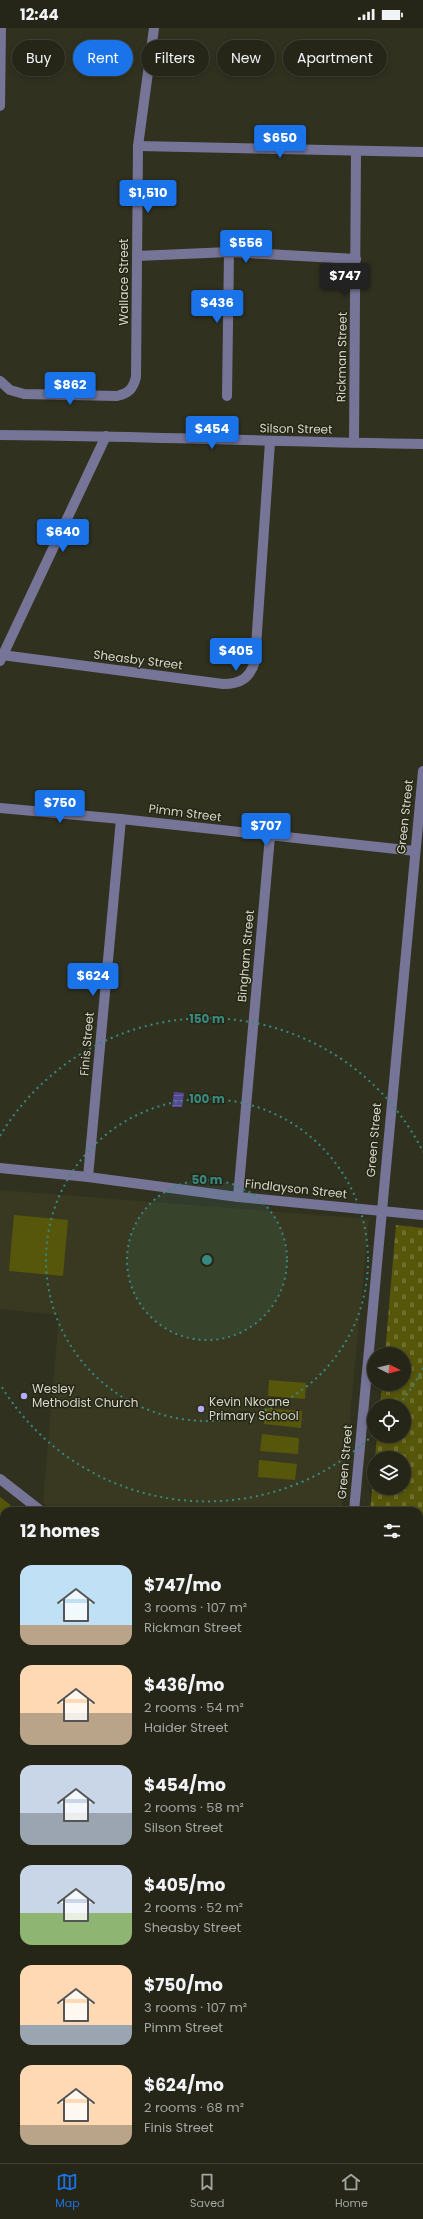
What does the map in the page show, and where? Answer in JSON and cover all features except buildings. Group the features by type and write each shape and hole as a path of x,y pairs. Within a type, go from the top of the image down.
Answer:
{"street":[{"path":"0,106 1,28"},
{"name":"Wallace Street","path":"0,381 10,390 24,394 117,396 129,392 136,376 138,146 154,28"},
{"path":"138,146 244,147 356,152 423,152"},
{"name":"Rickman Street","path":"354,442 356,152"},
{"path":"137,256 229,252 356,259"},
{"path":"228,396 229,252"},
{"name":"Silson Street","path":"0,435 106,436 270,442 423,444"},
{"path":"1,658 106,436"},
{"name":"Sheasby Street","path":"1,658 223,684 235,684 244,681 251,672 256,660 270,442"},
{"name":"Green Street","path":"354,1507 423,772"},
{"name":"Pimm Street","path":"0,808 121,819 415,851"},
{"name":"Finis Street","path":"88,1177 121,819"},
{"name":"Bingham Street","path":"238,1197 270,836"},
{"name":"Findlayson Street","path":"0,1168 88,1177 238,1197 423,1214"},
{"path":"0,1479 36,1507"}],"shaded area":[{"path":"174,1092 184,1093 182,1107 172,1107"},
{"name":"Kevin Nkoane Primary School","path":"0,1190 369,1219 341,1507 49,1507 43,1503 59,1315 0,1309"}],"green space":[{"path":"14,1215 68,1220 63,1276 9,1271"},
{"path":"396,1225 423,1228 423,1507 370,1507 372,1495 411,1495 411,1451 376,1451 376,1443 411,1443 411,1399 381,1399 381,1391 411,1391 411,1347 386,1347"},
{"path":"269,1380 306,1383 305,1399 268,1396"},
{"path":"265,1408 302,1411 301,1428 264,1424"},
{"path":"262,1434 299,1438 298,1454 260,1451"},
{"path":"259,1460 297,1464 295,1480 258,1477"},
{"path":"0,1497 13,1507 0,1507"}],"place":[{"name":"Wesley Methodist Church","path":"24,1396"},
{"name":"Kevin Nkoane Primary School","path":"201,1409"}]}
